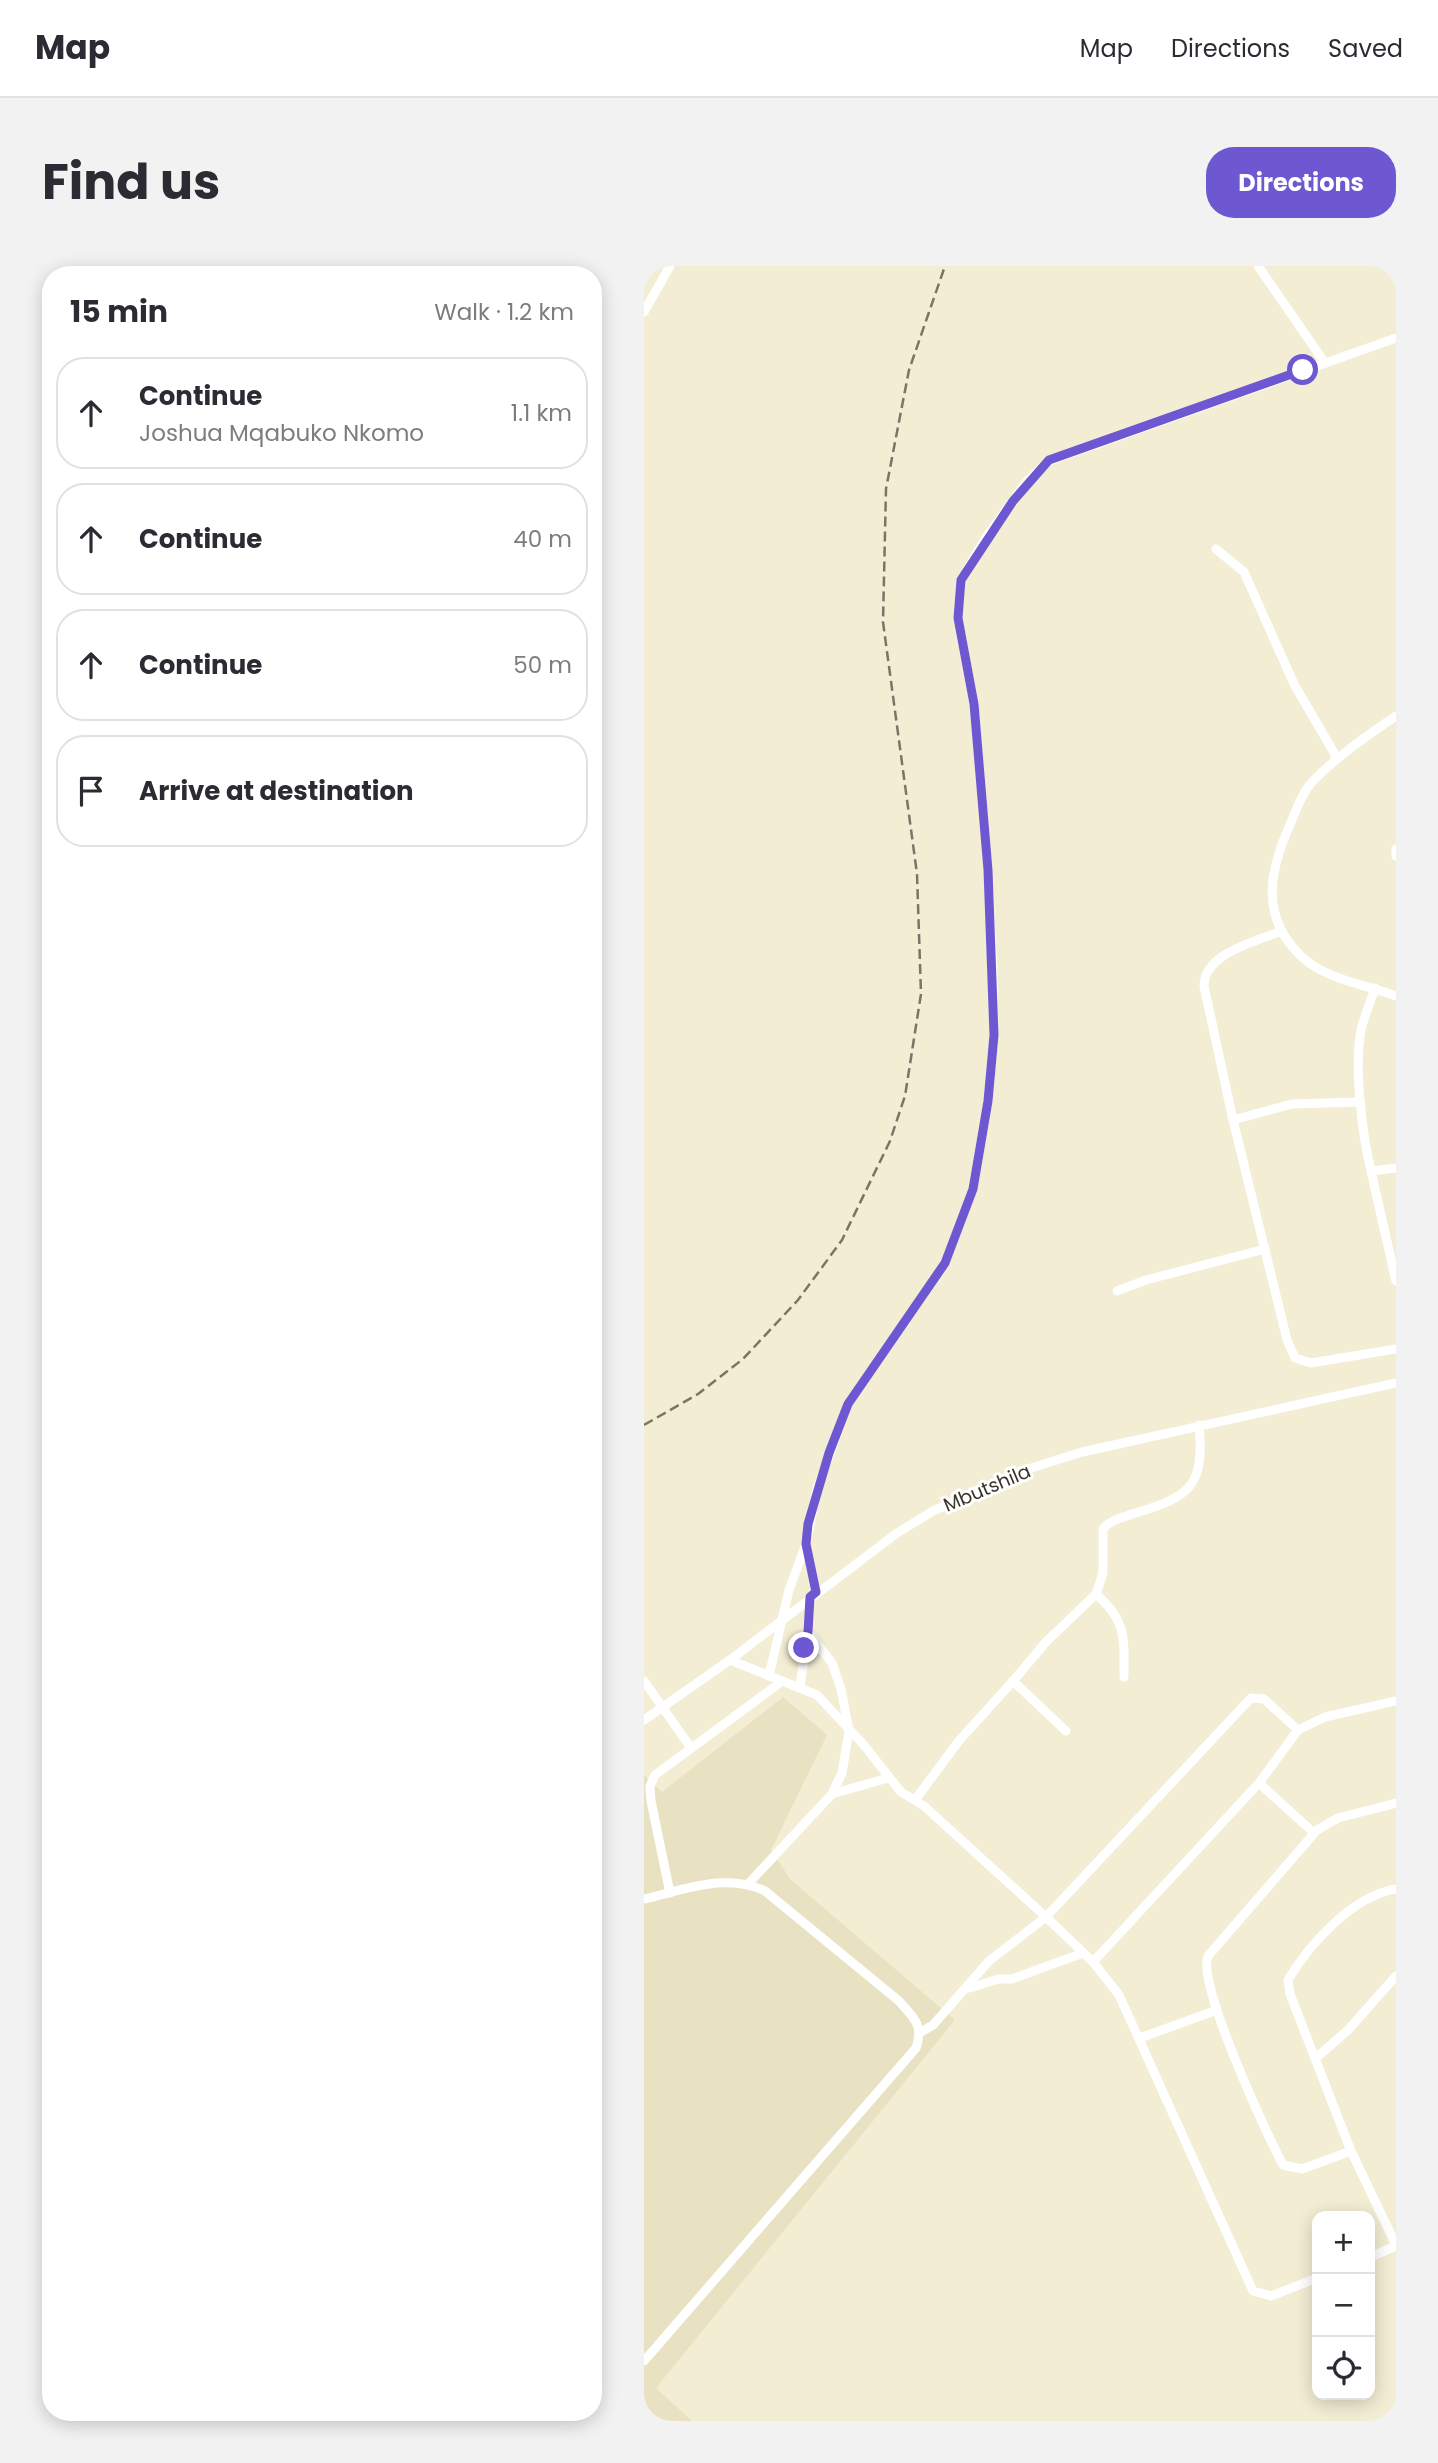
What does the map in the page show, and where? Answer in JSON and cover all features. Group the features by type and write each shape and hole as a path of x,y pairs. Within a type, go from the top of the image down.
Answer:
{"street":[{"path":"644,312 670,266"},
{"path":"1258,266 1325,363"},
{"path":"769,1676 797,1564 806,1544 817,1489 848,1404 945,1263 961,1228 973,1189 988,1101 994,1035 988,870 974,704 958,618 961,580 1013,501 1049,460 1396,338"},
{"path":"1216,549 1244,572 1294,684 1337,758"},
{"path":"1396,716 1337,758 1309,785 1280,847 1271,881 1273,903 1281,932 1303,958 1321,970 1396,996"},
{"path":"1396,849 1396,856"},
{"path":"1281,932 1215,961 1204,975 1205,995 1233,1120 1287,1340 1295,1359 1311,1363 1396,1349"},
{"path":"1375,988 1361,1030 1360,1102 1371,1171 1396,1281"},
{"path":"1233,1120 1292,1104 1360,1102"},
{"path":"1371,1171 1396,1168"},
{"path":"1117,1291 1146,1280 1265,1249"},
{"name":"Mbutshila","path":"644,1720 730,1660 813,1595 933,1511 1014,1475 1082,1452 1396,1383"},
{"path":"915,1800 958,1742 1045,1642 1096,1594 1103,1573 1103,1529 1112,1521 1156,1507 1187,1491 1196,1480 1201,1455 1199,1425"},
{"path":"800,1686 813,1595 806,1544"},
{"path":"1096,1594 1112,1608 1122,1627 1124,1677"},
{"path":"749,1884 832,1794 842,1773 849,1731 832,1663 808,1632"},
{"path":"730,1660 817,1695 901,1792 915,1800 1093,1962 1119,1995 1140,2038 1249,2287 1265,2296 1271,2296 1312,2280"},
{"path":"644,1681 691,1748"},
{"path":"1013,1681 1066,1731"},
{"path":"670,1893 650,1786 661,1768 781,1682"},
{"path":"921,2032 933,2025 989,1961 1011,1941 1046,1917 1251,1699 1264,1699 1298,1730"},
{"path":"1093,1962 1259,1783 1298,1730 1325,1717 1396,1701"},
{"path":"832,1794 888,1778"},
{"path":"1259,1783 1314,1833"},
{"path":"1351,2151 1302,2169 1283,2165 1269,2139 1217,2010 1204,1965 1208,1956 1314,1833 1338,1818 1396,1804"},
{"path":"644,1899 725,1881 749,1884 765,1891 899,2001 918,2021 921,2032 916,2048 644,2361"},
{"path":"1375,2255 1396,2246 1351,2151 1317,2057 1290,1994 1288,1980 1345,1913 1366,1897 1396,1889"},
{"path":"968,1988 998,1979 1013,1979 1083,1953"},
{"path":"1317,2057 1348,2030 1396,1976"},
{"path":"1140,2038 1217,2010"}],"shaded area":[{"path":"783,1697 827,1735 771,1850 791,1880 955,2020 656,2388 692,2421 644,2421 644,1775 662,1792"}],"railway":[{"path":"644,1425 698,1394 743,1359 798,1300 842,1240 890,1141 905,1096 921,994 917,874 883,622 886,489 909,370 945,266"}],"route":[{"path":"804,1648 808,1632 810,1597 816,1592 806,1544 808,1524 829,1453 848,1404 945,1263 961,1228 973,1189 988,1101 994,1035 988,870 974,704 958,618 961,580 985,539 1027,481 1049,460 1303,370"}]}
